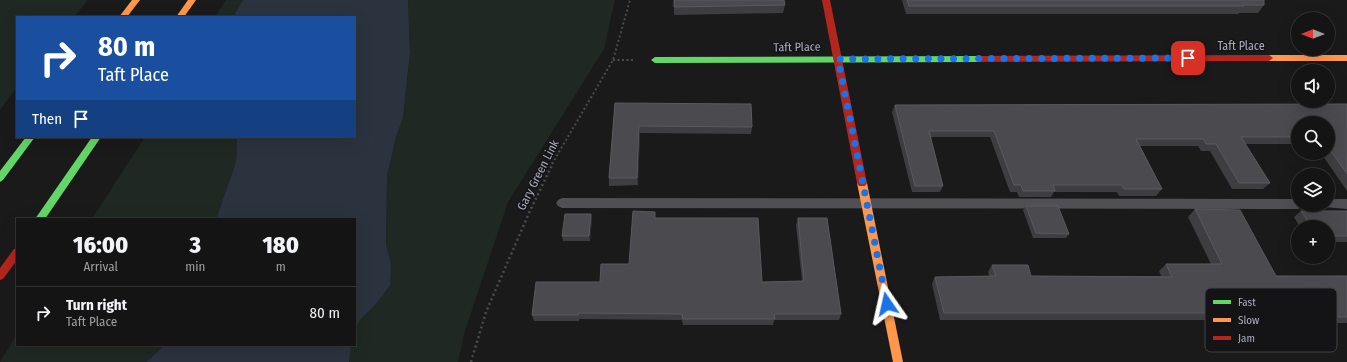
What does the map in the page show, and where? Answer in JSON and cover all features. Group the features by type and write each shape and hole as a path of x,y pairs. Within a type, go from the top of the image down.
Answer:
{"main road":[{"path":"124,16 136,0"},
{"path":"181,16 192,0"},
{"path":"826,0 898,362"},
{"name":"Taft Place","path":"655,60 1347,58"},
{"path":"0,178 31,138"},
{"path":"41,218 96,138"},
{"path":"0,276 16,253"}],"lane":[{"path":"562,204 1291,204"},
{"path":"1335,204 1347,204"}],"path":[{"name":"Gary Green Link","path":"471,362 486,312 526,220 555,159 613,60 630,0"},
{"path":"613,60 634,60"}],"shaded area":[{"path":"0,0 88,0 75,16 16,16 16,88 0,110"},
{"path":"226,0 243,0 234,16 216,16"},
{"path":"408,0 615,0 604,49 508,202 464,334 458,362 349,362 351,346 356,346 356,327 361,319 376,304 391,264 386,244 387,176 396,137 403,118 410,52"},
{"path":"144,138 237,138 236,162 216,218 93,218"},
{"path":"16,336 16,346 164,346 146,362 0,362"}],"water":[{"path":"243,0 408,0 410,52 403,118 396,137 387,176 386,244 391,264 390,285 376,304 361,319 356,327 356,218 216,218 236,162 237,138 356,138 356,16 234,16"},
{"path":"164,346 351,346 349,362 146,362"}],"building":[{"path":"674,0 784,0 785,5 674,7"},
{"path":"907,0 1264,0 1264,5 909,6"},
{"path":"615,103 751,104 752,127 639,126 637,178 609,178"},
{"path":"1291,104 1291,108 1335,108 1335,104 1347,104 1347,174 1335,157 1335,116 1291,116 1291,137 1241,137 1270,183 1239,183 1216,144 1206,144 1204,139 1136,139 1162,189 1124,189 1122,185 1053,185 1055,191 1023,191 1021,185 1014,185 994,131 929,131 943,186 915,186 895,105"},
{"path":"1026,206 1058,206 1069,234 1036,233"},
{"path":"1195,209 1240,210 1276,276 1347,276 1347,317 1337,317 1337,288 1205,288 1205,313 944,313 935,277 996,276 992,265 1028,265 1031,276 1172,277 1166,264 1222,264"},
{"path":"633,211 655,212 655,218 758,218 762,282 804,281 798,218 827,218 841,314 774,314 775,319 683,319 682,314 578,313 578,315 532,315 536,282 600,282 601,264 629,264"},
{"path":"1347,211 1347,236 1335,236 1335,220 1307,220 1302,212"},
{"path":"565,214 591,214 589,236 562,236"}],"traffic: fast":[{"path":"655,60 979,59"},
{"path":"0,178 30,138"},
{"path":"41,218 96,138"}],"traffic: slow":[{"path":"124,16 136,0"},
{"path":"181,16 192,0"},
{"path":"1269,58 1347,58"},
{"path":"862,183 898,362"}],"traffic: jam":[{"path":"826,0 862,183"},
{"path":"979,59 1269,58"},
{"path":"0,276 16,253"}],"route":[{"path":"887,304 838,59 1188,58"}]}
